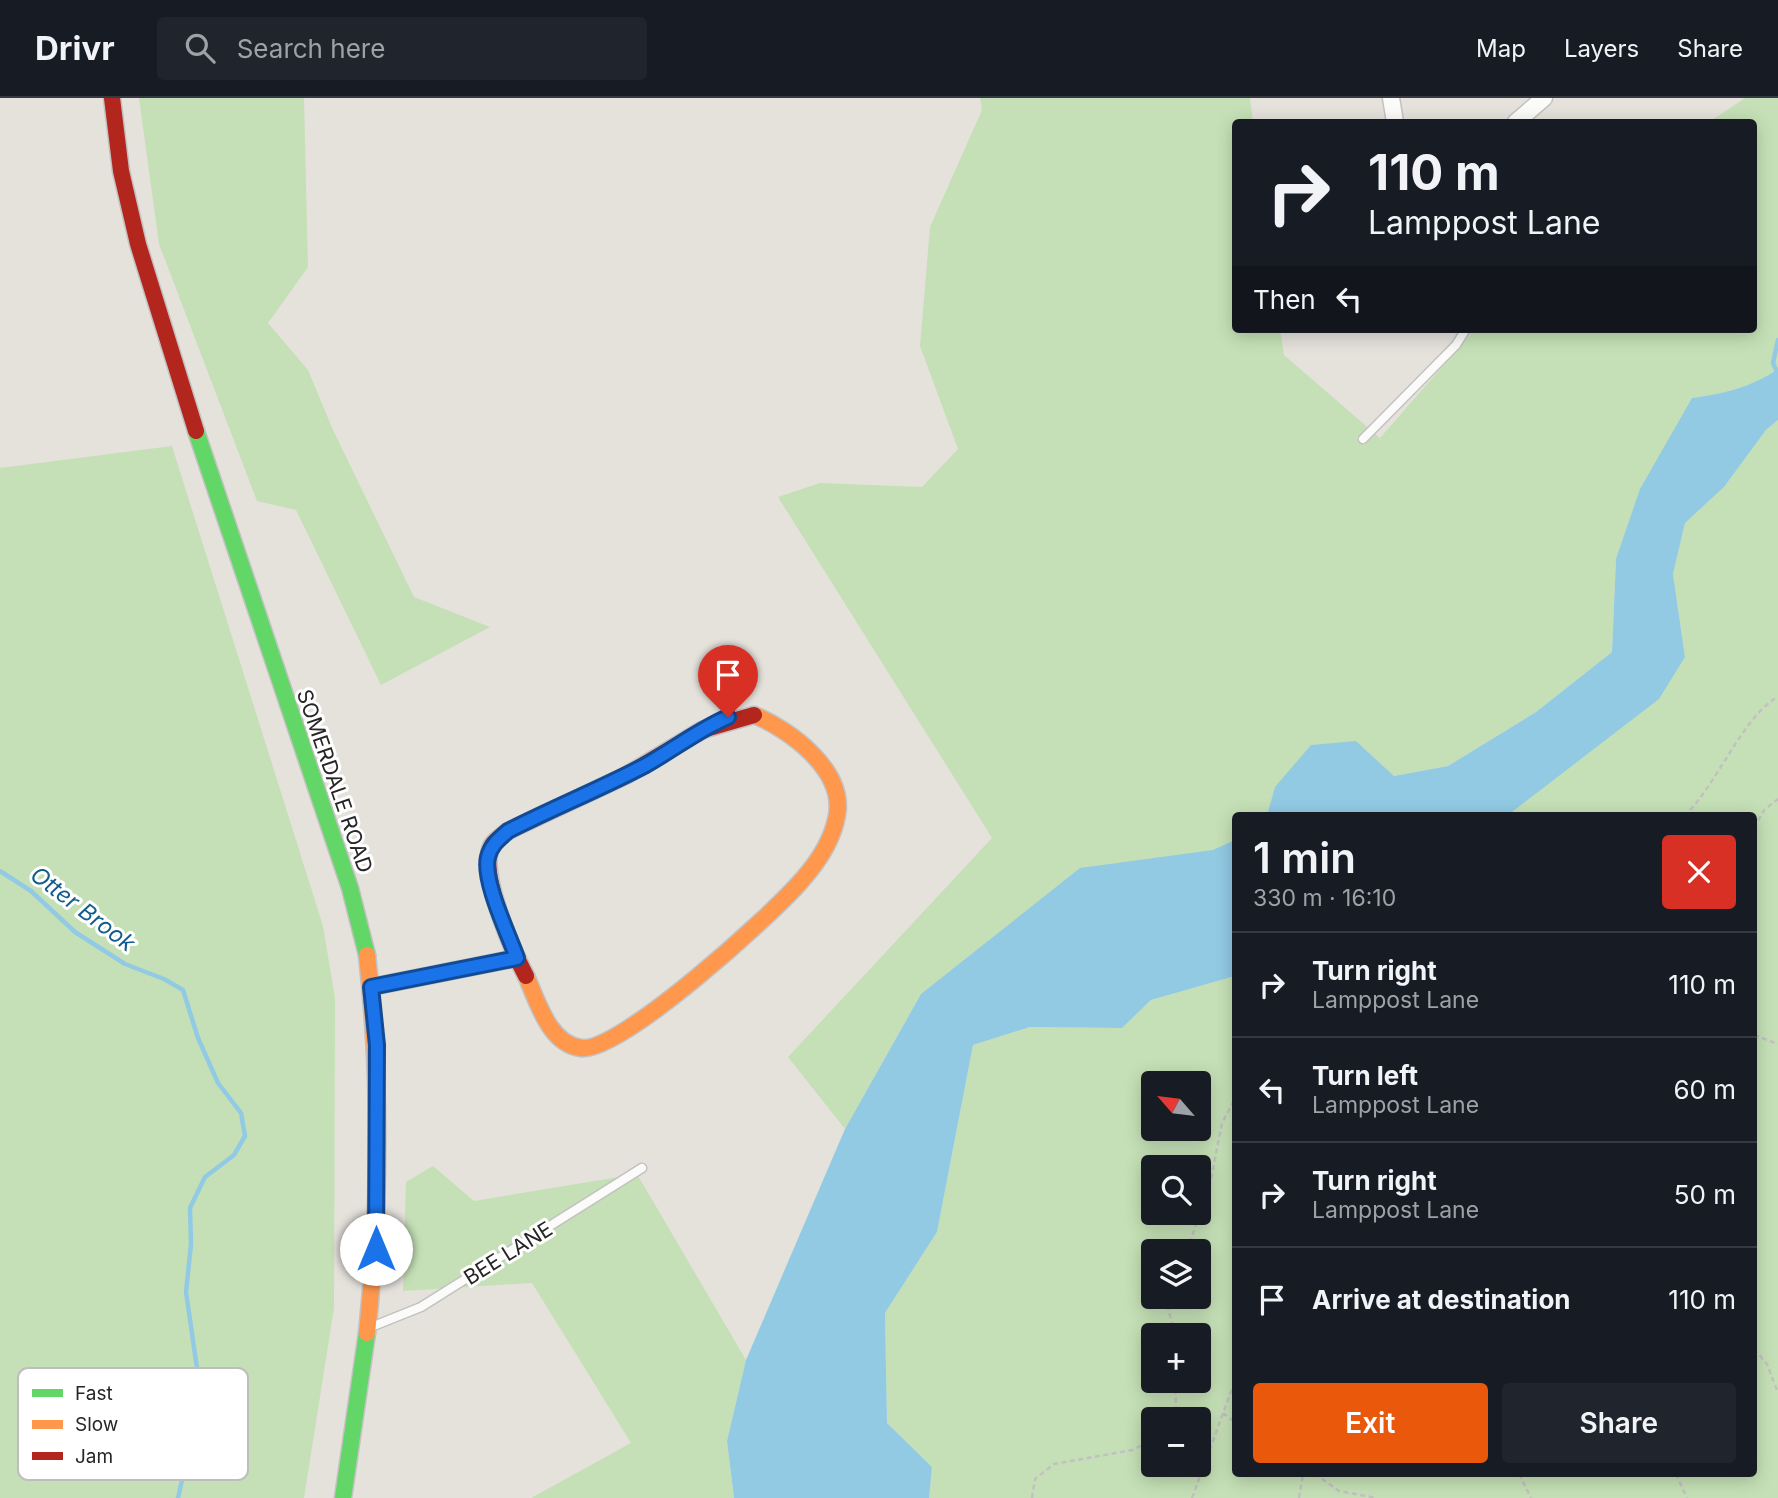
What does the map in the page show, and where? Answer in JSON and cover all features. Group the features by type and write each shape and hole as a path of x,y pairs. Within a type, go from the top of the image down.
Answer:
{"main road":[{"name":"SOMERDALE ROAD","path":"112,98 121,172 138,244 219,507 350,888 367,953 377,1045 376,1249 368,1328 343,1498"},
{"path":"754,715 779,724 813,752 829,779 837,813 829,841 819,859 762,923 668,1002 596,1047 580,1049 556,1037 517,958 491,883 487,860 492,844 508,831 634,771 664,755 704,727 728,717 754,715"}],"street":[{"path":"1391,98 1394,119"},
{"path":"1520,119 1544,98"},
{"path":"371,987 517,958"}],"lane":[{"path":"1363,439 1456,345 1464,333"},
{"name":"BEE LANE","path":"368,1328 421,1307 642,1168"}],"path":[{"path":"1688,812 1703,796 1751,724 1778,697"},
{"path":"1757,823 1764,810 1778,799"},
{"path":"1757,1036 1778,1044"},
{"path":"1191,1239 1210,1184 1222,1123 1232,1104"},
{"path":"1757,1352 1767,1364 1778,1393"},
{"path":"1192,1498 1232,1389"},
{"path":"1223,1413 1232,1420"},
{"path":"1032,1498 1035,1479 1054,1464 1132,1450 1141,1446"},
{"path":"1298,1498 1302,1477"},
{"path":"1319,1477 1339,1492 1377,1498"},
{"path":"1520,1477 1531,1498"},
{"path":"1677,1477 1687,1498"}],"green space":[{"path":"139,98 304,98 308,267 268,323 308,370 333,430 414,597 490,627 381,685 296,510 257,501 159,244"},
{"path":"980,98 1250,98 1253,119 1232,119 1232,333 1281,333 1284,355 1380,438 1472,333 1757,333 1757,119 1714,119 1745,98 1778,98 1778,369 1737,389 1692,398 1616,559 1612,652 1536,712 1448,766 1394,776 1356,741 1275,787 1268,812 1232,812 1232,841 921,994 845,1129 788,1057 992,838 778,497 820,483 922,487 958,449 920,346 930,227 982,110"},
{"path":"1778,420 1778,1498 929,1498 932,1467 887,1423 885,1313 937,1232 973,1045 1030,1027 1122,1028 1151,1000 1232,977 1232,1477 1757,1477 1757,812 1512,812 1591,749 1685,657 1673,574 1685,523 1724,487 1766,430"},
{"path":"172,446 323,926 335,998 334,1308 304,1498 0,1498 0,468"},
{"path":"433,1166 474,1201 637,1174 746,1360 727,1441 734,1498 531,1498 631,1443 532,1283 403,1291 406,1182"}],"water":[{"path":"1778,369 1778,420 1766,430 1724,487 1685,523 1673,574 1685,657 1659,699 1512,812 1268,812 1275,787 1311,745 1356,741 1394,776 1448,766 1536,712 1612,652 1616,559 1640,489 1692,398 1737,389"},
{"path":"1232,841 1232,977 1151,1000 1122,1028 1030,1027 973,1045 937,1232 885,1313 887,1423 932,1467 929,1498 734,1498 727,1441 746,1360 845,1129 921,994 1080,868 1213,850"}],"waterway":[{"path":"1778,340 1773,363 1778,374"},
{"name":"Otter Brook","path":"0,871 31,891 75,932 125,964 164,979 183,990 198,1038 218,1083 241,1113 245,1136 234,1155 205,1177 190,1208 191,1244 186,1292 197,1368"},
{"name":"Otter Brook","path":"178,1498 182,1480"}],"traffic: fast":[{"path":"196,431 350,888 367,955"},
{"path":"343,1498 367,1333"}],"traffic: slow":[{"path":"526,976 546,1020 561,1039 581,1048 600,1044 628,1029 695,979 761,921 802,880 828,841 837,815 837,798 832,782 812,753 783,730 754,715"},
{"path":"367,955 375,1050 377,1144 367,1333"}],"traffic: jam":[{"path":"112,98 121,171 138,244 196,431"},
{"path":"526,976 493,891 489,872 493,843 508,831 625,776 702,730 754,715"}],"route":[{"path":"376,1249 377,1045 371,987 517,958 491,883 487,860 492,844 508,831 624,776 664,755 704,727 728,717"}]}
